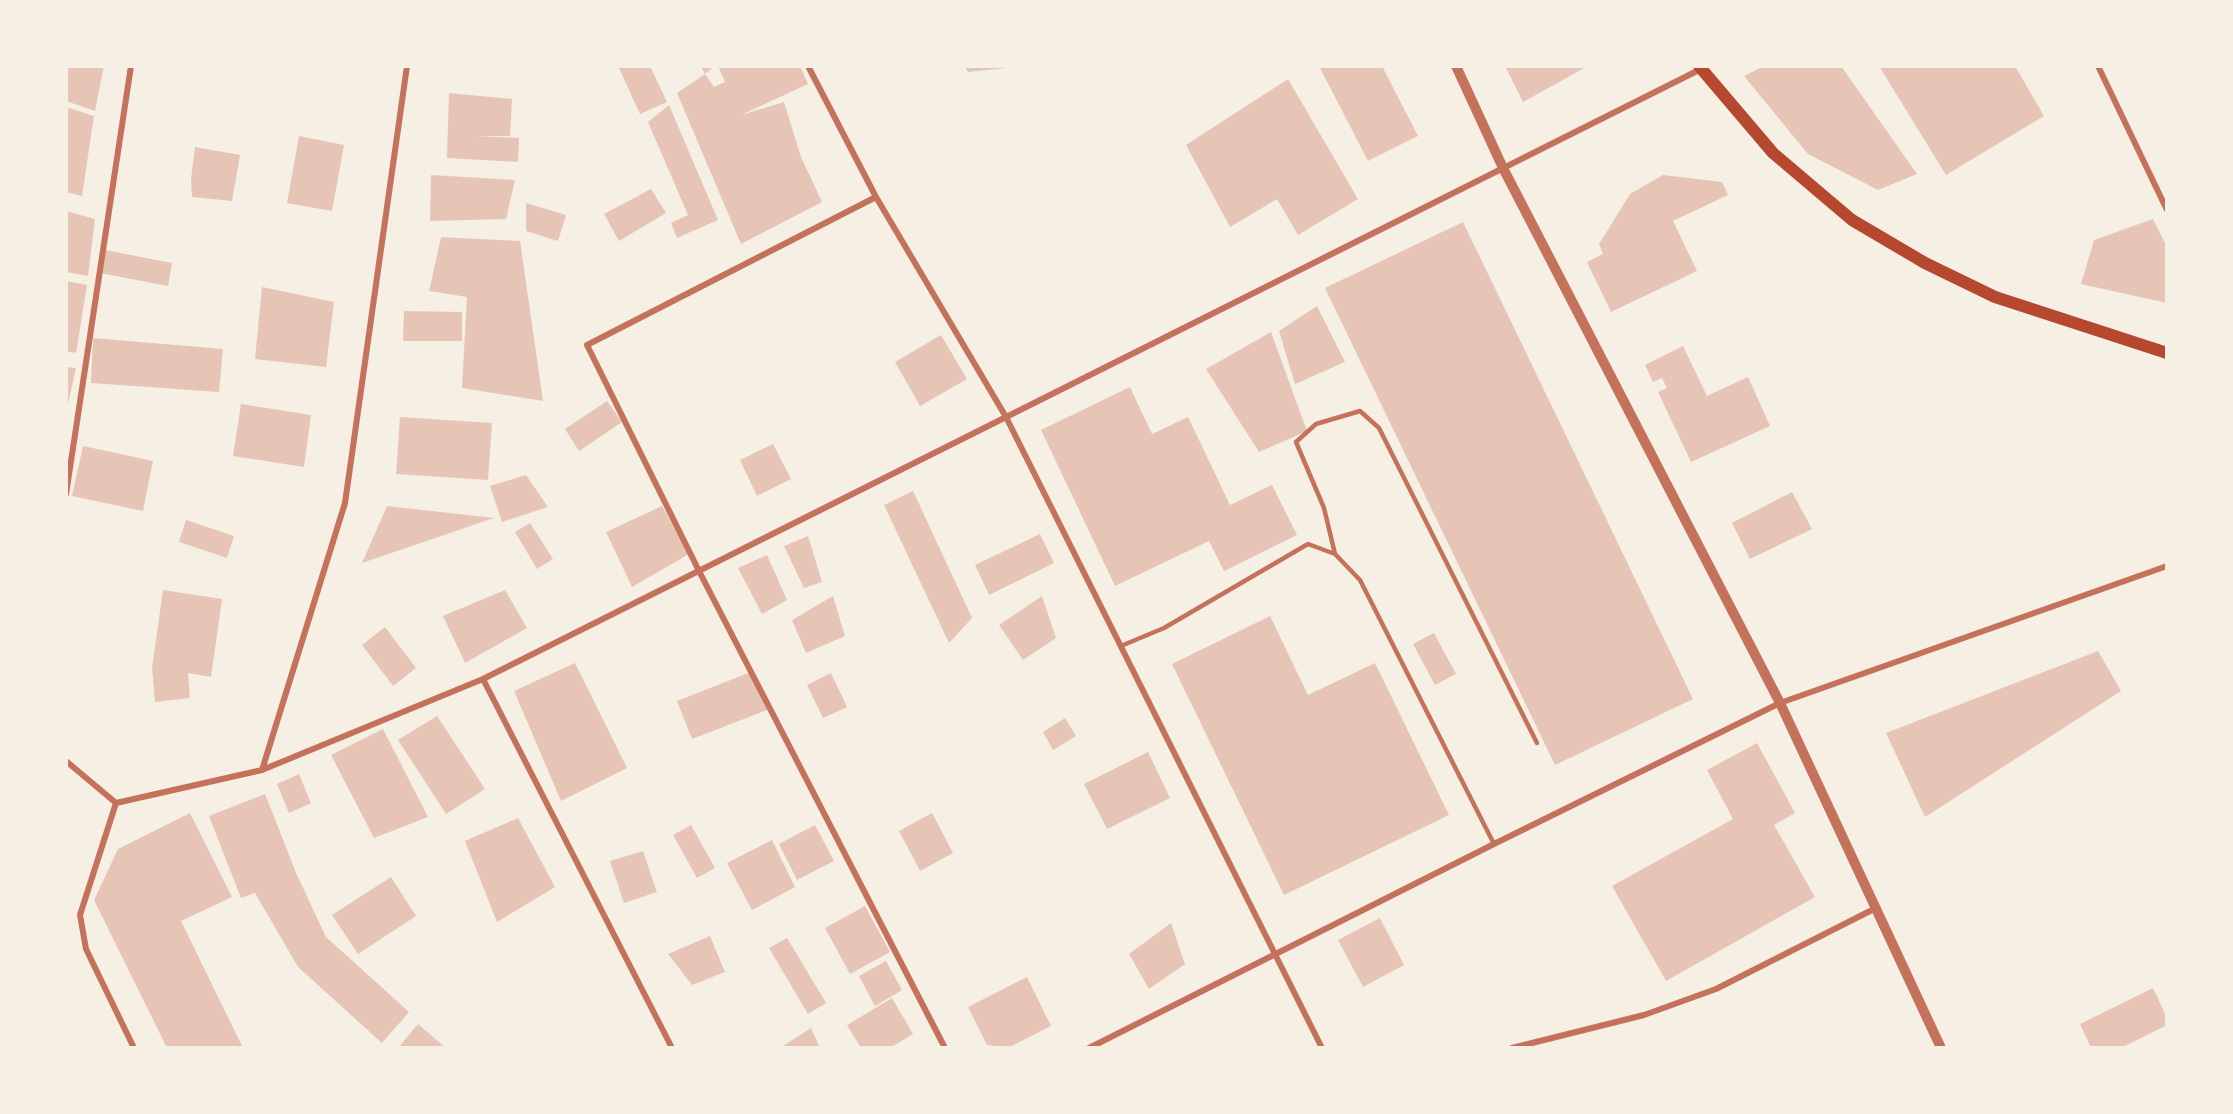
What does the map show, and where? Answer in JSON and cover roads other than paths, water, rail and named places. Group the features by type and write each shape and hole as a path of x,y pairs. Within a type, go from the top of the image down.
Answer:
{"main road":[{"path":"1702,67 1773,153 1852,220 1926,263 1995,297 2167,353"}],"street":[{"path":"66,494 131,66"},
{"path":"262,770 345,503 407,66"},
{"path":"808,66 876,198 1006,417 1322,1048"},
{"path":"1456,66 1503,168 1780,703 1941,1048"},
{"path":"2098,66 2167,210"},
{"path":"116,803 262,770 483,679 1702,67"},
{"path":"876,198 587,345 699,571 945,1048"},
{"path":"1089,1048 1780,703 2167,566"},
{"path":"483,679 672,1048"},
{"path":"66,761 116,803"},
{"path":"116,803 80,915 86,949 134,1048"},
{"path":"1512,1048 1644,1015 1716,989 1876,908"}],"lane":[{"path":"1335,554 1324,508 1296,442 1316,424 1360,411 1379,428 1537,743"},
{"path":"1121,646 1164,628 1308,544 1335,554 1360,580 1494,844"}]}
